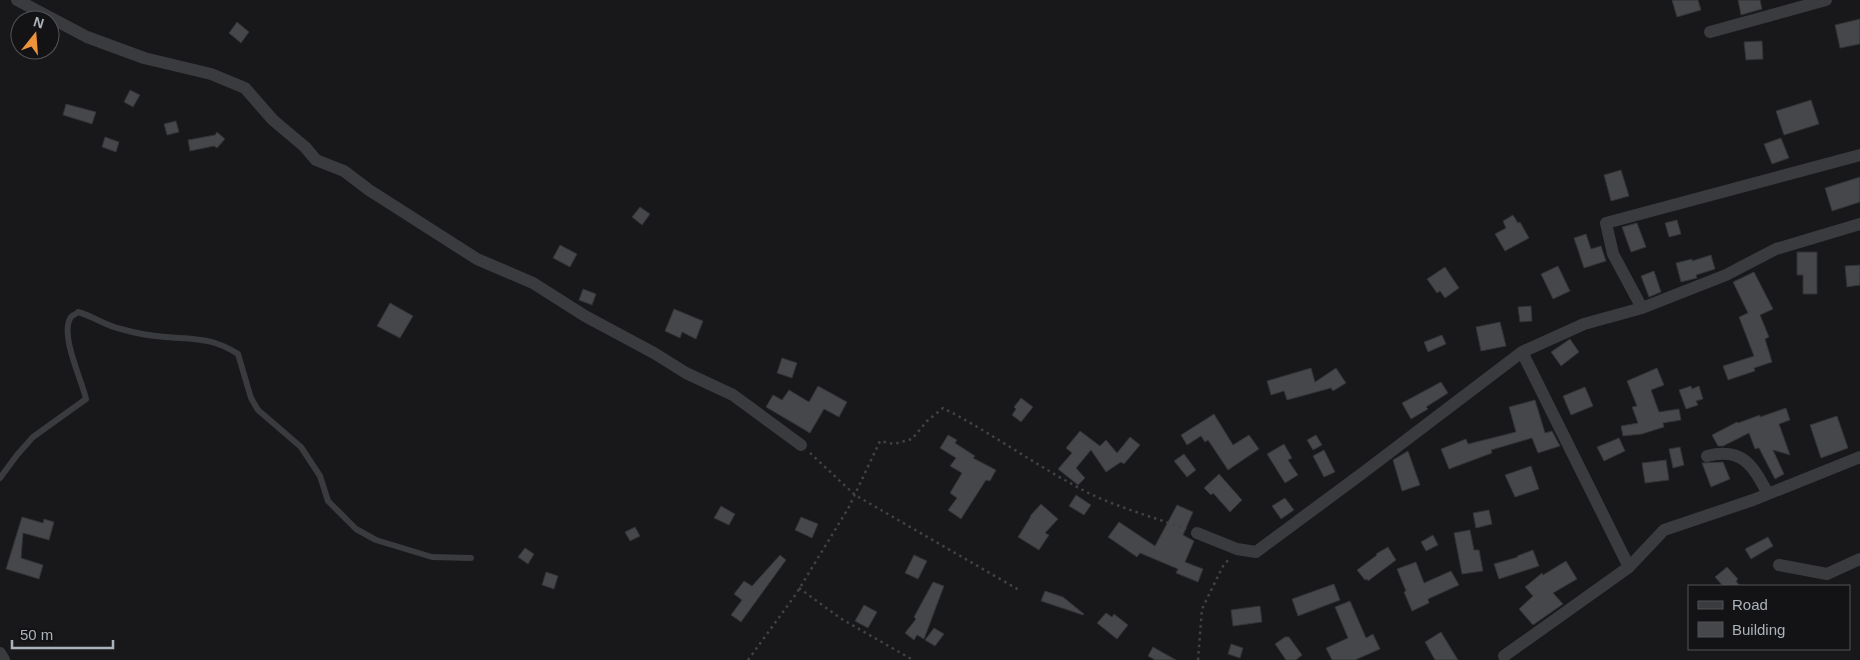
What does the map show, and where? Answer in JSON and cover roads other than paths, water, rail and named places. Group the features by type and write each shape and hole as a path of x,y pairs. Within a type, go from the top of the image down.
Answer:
{"street":[{"path":"17,0 87,37 144,58 211,74 245,88 273,120 305,147 316,160 344,171 369,190 477,259 534,283 585,316 654,353 686,373 733,395 801,445"},
{"path":"1710,32 1826,0"},
{"path":"1642,308 1613,254 1606,223 1860,155"},
{"path":"1197,533 1237,549 1256,552 1522,352 1584,324 1642,308 1726,275 1776,249 1860,224"},
{"path":"1522,352 1630,567"},
{"path":"1707,456 1721,452 1741,457 1755,469 1768,494"},
{"path":"1504,656 1630,567 1664,530 1768,494 1860,457"},
{"path":"1779,565 1827,574 1860,558"},
{"path":"0,653 4,660"}],"lane":[{"path":"0,478 33,437 86,399 70,346 68,330 71,318 78,312 91,315 118,329 155,336 200,338 226,346 238,354 251,398 258,410 301,447 320,476 328,501 356,529 376,540 432,557 471,558"}]}
